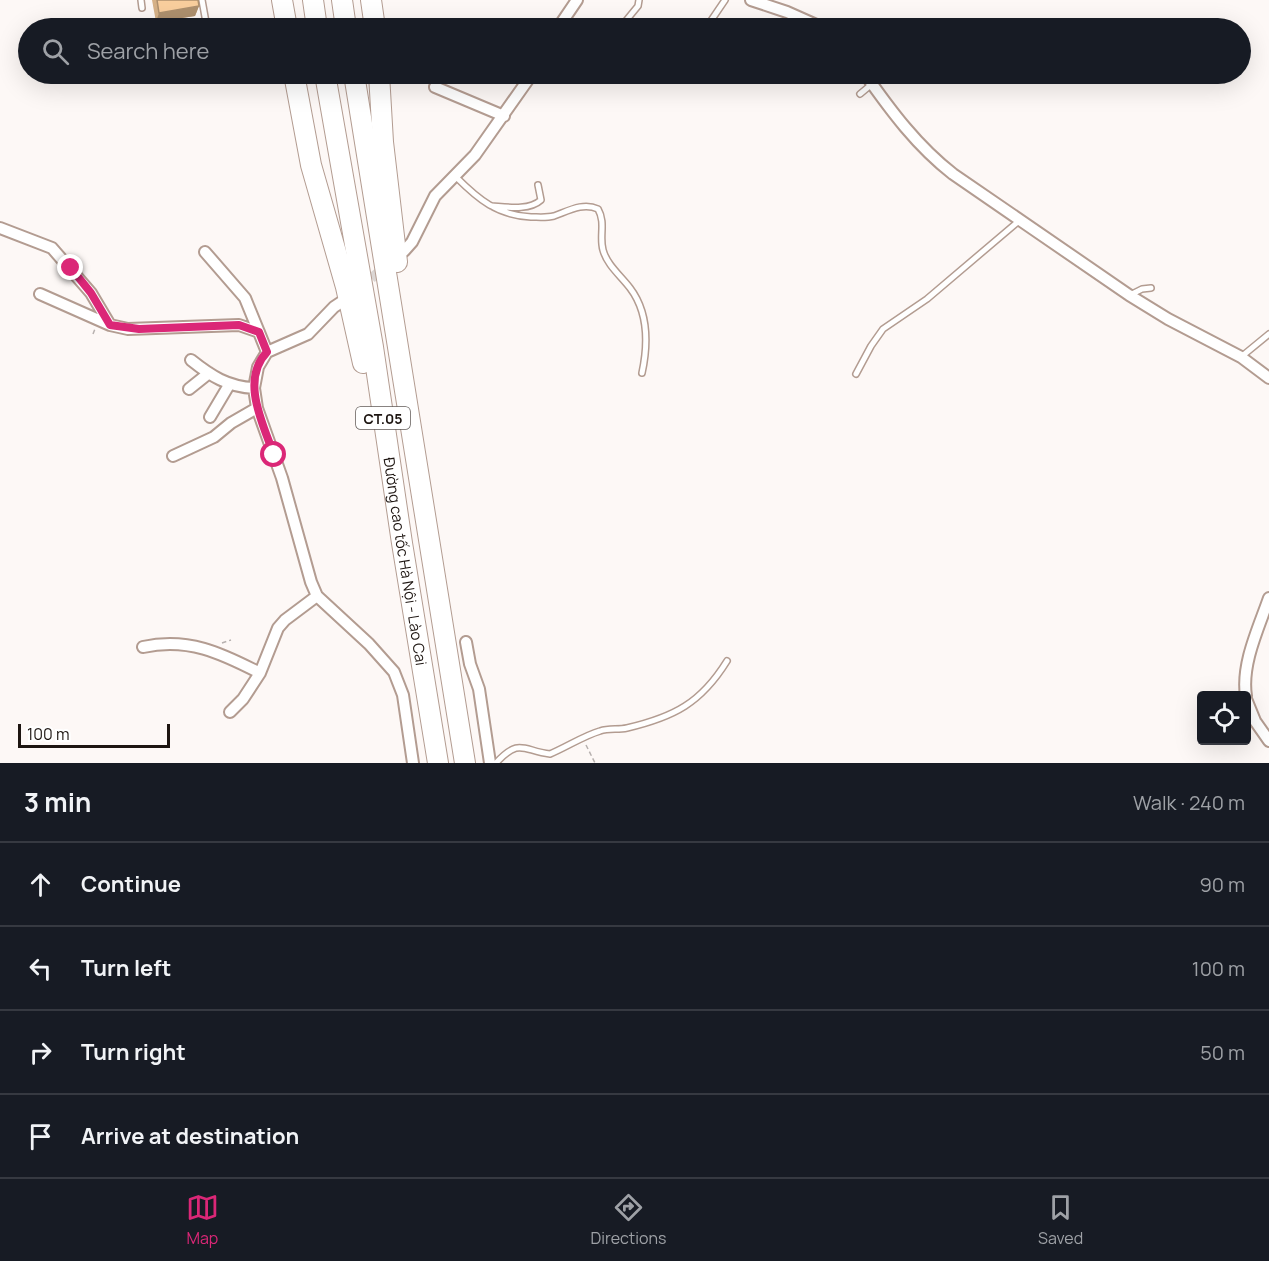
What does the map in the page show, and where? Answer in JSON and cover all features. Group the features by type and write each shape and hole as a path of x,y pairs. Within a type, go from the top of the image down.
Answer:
{"highway":[{"path":"282,0 285,18"},
{"path":"313,0 316,18"},
{"path":"342,0 345,18"},
{"path":"372,0 374,18"},
{"path":"293,84 311,165 346,287 402,543"},
{"name":"Đường cao tốc Hà Nội - Lào Cai","path":"327,84 373,347 438,763"},
{"name":"Đường cao tốc Hà Nội - Lào Cai","path":"356,84 465,763"},
{"path":"380,84 408,409"}],"street":[{"path":"565,18 577,0"},
{"path":"751,0 801,18"},
{"path":"404,251 412,242 435,196 456,177 491,135 525,84"},
{"path":"872,84 930,155 962,180 1129,295 1168,320 1241,357 1269,378"},
{"path":"435,87 504,116"},
{"path":"0,228 52,248 91,293 110,325"},
{"path":"205,252 245,298 267,352"},
{"path":"40,294 110,325 139,329 239,325 259,332"},
{"path":"343,301 334,307 308,334 267,352 258,367 254,388 257,408 282,478 305,564 317,596 369,644 394,672 403,695 413,763"},
{"path":"191,360 229,385 254,388"},
{"path":"189,389 209,373"},
{"path":"210,417 229,385"},
{"path":"173,456 214,437 231,423 257,408"},
{"path":"230,712 243,699 260,673 278,628 317,596"},
{"path":"1246,691 1248,668 1265,622 1269,598"},
{"path":"466,642 470,664 479,689 490,763"},
{"path":"143,647 161,643 191,645 218,653 260,673"},
{"path":"1251,710 1255,721 1269,741"}],"lane":[{"path":"141,0 142,8"},
{"path":"202,0 205,18"},
{"path":"628,18 638,6 639,0"},
{"path":"713,18 725,0"},
{"path":"860,94 872,84"},
{"path":"456,177 472,193 506,213 551,217 579,207 589,206 598,209 603,223 603,250 609,263 635,295 643,316 646,337 642,373"},
{"path":"490,205 513,207 537,204 541,200 538,185"},
{"path":"856,374 883,329 927,299 1020,220"},
{"path":"1129,295 1151,288"},
{"path":"1241,357 1269,334"},
{"path":"496,763 505,754 522,746 550,754 598,732 623,729 660,720 703,692 716,679 727,661"}],"path":[{"path":"582,740 595,763"}],"building":[{"path":"157,0 198,0 199,6 159,13"}],"tunnel":[{"path":"360,288 387,265"}],"route":[{"path":"71,268 91,293 110,325 139,329 239,325 259,332 267,352 258,367 254,388 257,408 274,455"}]}
